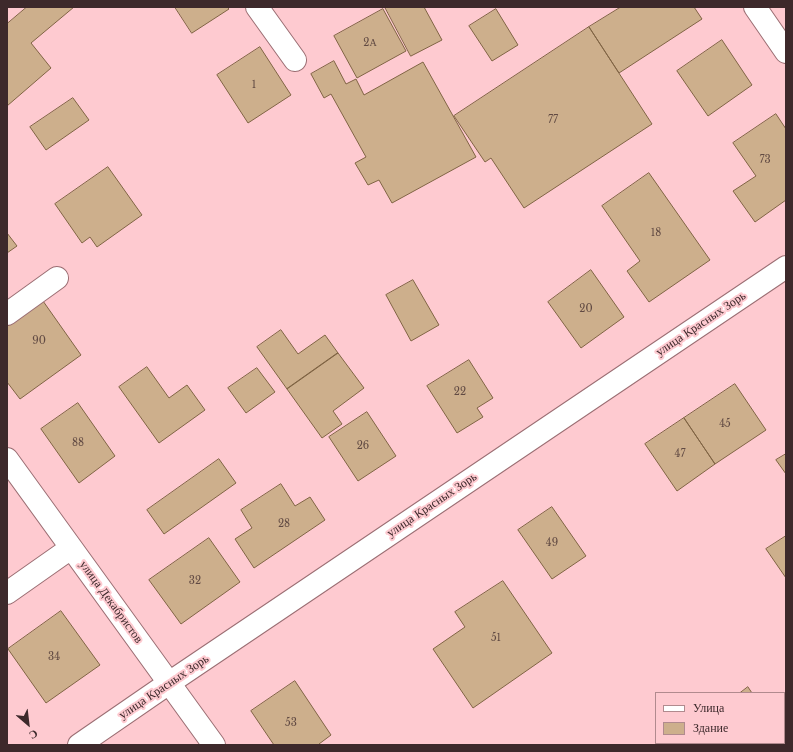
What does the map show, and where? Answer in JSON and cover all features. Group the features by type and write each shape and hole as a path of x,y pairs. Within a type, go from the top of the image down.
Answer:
{"main road":[{"path":"257,7 295,60"},
{"path":"755,7 786,52"},
{"name":"улица Красных Зорь","path":"79,745 786,267"},
{"path":"7,314 57,278"},
{"name":"улица Декабристов","path":"7,459 214,745"},
{"path":"7,593 71,548"}],"building":[{"path":"27,7 74,7 31,43 51,68 7,106 7,24"},
{"path":"175,7 227,7 229,9 192,33"},
{"path":"385,7 424,7 442,40 411,56"},
{"path":"621,7 694,7 702,19 619,73 589,27"},
{"path":"383,9 406,51 357,78 334,36"},
{"path":"496,9 518,45 492,61 469,26"},
{"path":"589,27 652,124 524,208 491,158 485,162 454,116"},
{"path":"722,40 752,85 708,116 677,71"},
{"path":"260,47 291,95 248,123 217,75"},
{"path":"334,61 346,84 356,79 364,95 423,62 476,157 392,203 379,180 368,185 355,163 366,157 331,94 324,98 311,74"},
{"path":"73,98 89,120 46,150 30,127"},
{"path":"776,114 786,129 786,200 755,222 733,191 756,176 733,143"},
{"path":"108,167 142,215 97,247 90,237 82,243 55,204"},
{"path":"649,173 710,260 649,302 627,271 640,261 602,206"},
{"path":"7,233 17,246 7,253"},
{"path":"591,270 624,317 581,348 548,302"},
{"path":"413,280 439,325 411,341 386,295"},
{"path":"43,301 81,355 20,399 7,382 7,327"},
{"path":"281,330 298,354 325,335 338,353 287,389 257,347"},
{"path":"338,353 364,388 333,411 342,424 322,438 287,389"},
{"path":"469,360 493,398 477,408 483,417 457,433 427,386"},
{"path":"147,367 169,398 187,385 205,410 159,443 119,387"},
{"path":"257,368 275,392 246,413 228,388"},
{"path":"735,384 766,430 715,464 684,418"},
{"path":"78,403 115,456 79,483 41,429"},
{"path":"367,412 396,456 358,481 329,437"},
{"path":"684,418 715,464 677,491 645,444"},
{"path":"786,454 786,474 776,460"},
{"path":"219,459 236,483 164,534 147,510"},
{"path":"281,484 295,506 310,497 325,520 254,568 235,539 252,528 241,510"},
{"path":"552,507 586,556 552,579 518,530"},
{"path":"786,536 786,578 766,549"},
{"path":"209,538 240,582 181,624 149,580"},
{"path":"503,581 552,653 473,708 433,649 465,627 455,612"},
{"path":"61,611 100,665 46,703 8,649"},
{"path":"295,681 331,735 319,744 320,745 274,745 251,711"},
{"path":"748,687 751,692 741,692"},
{"path":"716,744 754,744 752,745"}]}
